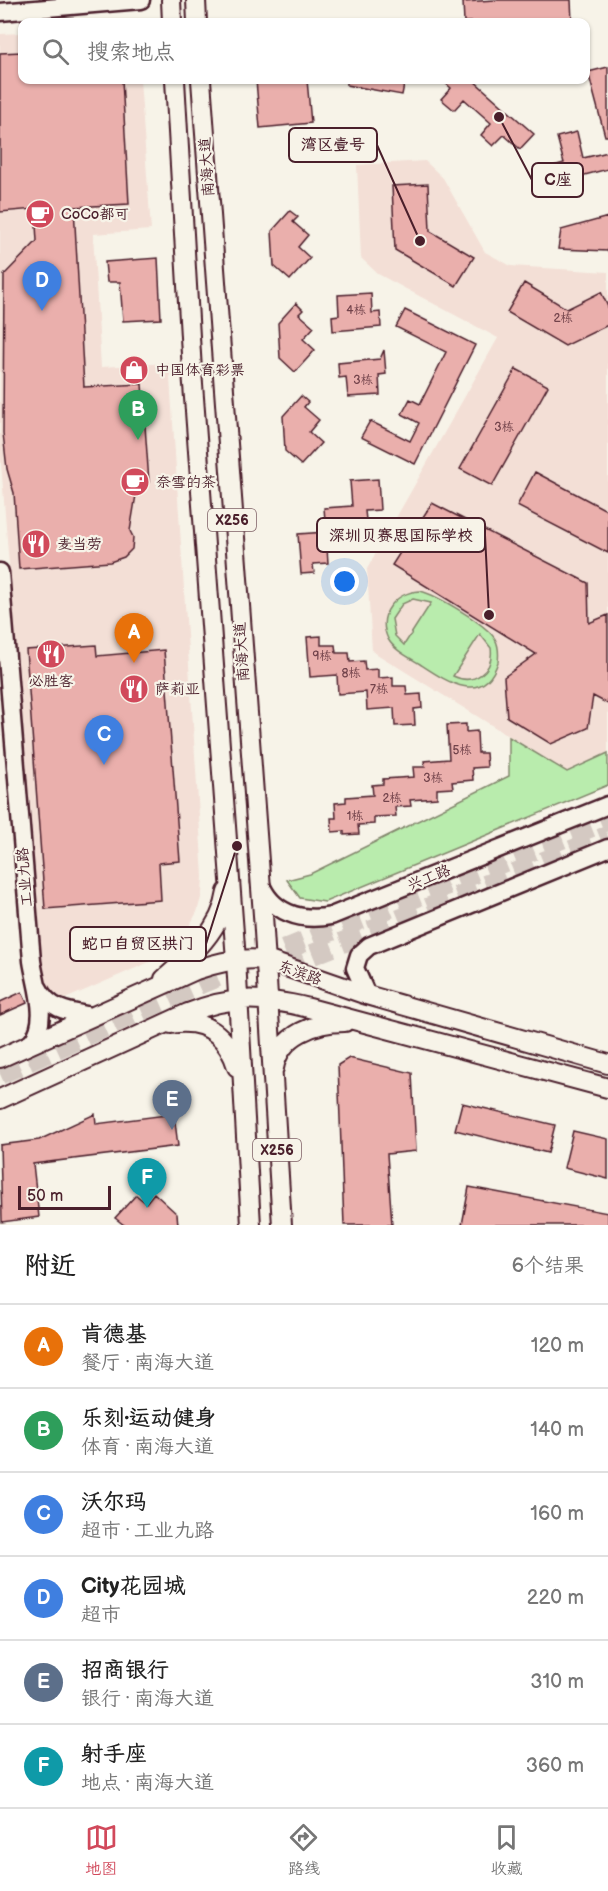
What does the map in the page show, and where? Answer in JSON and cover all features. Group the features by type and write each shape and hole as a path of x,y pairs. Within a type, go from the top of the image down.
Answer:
{"main road":[{"path":"171,0 172,18"},
{"path":"196,0 197,18"},
{"name":"南海大道","path":"175,84 192,371 236,960 251,1225"},
{"name":"南海大道","path":"201,84 269,1000 282,1225"},
{"path":"149,990 177,968 210,933 226,900 229,869"},
{"name":"东滨路","path":"0,1058 196,970 236,960 266,960 367,995 608,1064"},
{"name":"东滨路","path":"0,1099 150,1029 208,1005 238,999 269,1000 608,1088"},
{"path":"273,1075 275,1063 286,1042 308,1028 344,1022 368,1025"},
{"path":"150,1029 186,1023 215,1031 230,1047 243,1089"}],"street":[{"path":"0,12 141,0"},
{"name":"工业九路","path":"0,572 40,1022 38,1033 31,1043"},
{"name":"兴工路","path":"260,880 268,898 290,914 317,919 332,916 608,806"},
{"path":"367,995 355,968 359,955 369,946 608,848"},
{"path":"36,981 42,995 57,1008 92,1016"}],"shaded area":[{"path":"18,33 18,84 140,84 151,230 93,234 101,367 169,363 203,876 202,894 197,912 186,932 161,957 65,999 42,987 0,450 0,34"},
{"path":"425,161 443,178 485,252 511,266 608,272 608,753 567,772 372,651 367,569 498,338 378,274 361,258 357,165"}],"green space":[{"path":"420,591 449,604 472,618 495,639 498,662 491,676 483,684 474,687 452,683 394,647 385,630 387,613 396,600 411,592","holes":["413,599 431,603 404,645 395,636 392,619 402,604","480,634 491,648 486,670 475,678 461,679 453,676"]},
{"path":"509,737 567,772 608,753 608,785 325,902 300,898 287,880 310,874 509,776"}],"building":[{"path":"571,0 572,18 464,18 463,2"},
{"path":"18,52 18,84 122,84 129,204 74,207 84,387 142,384 149,482 136,495 130,531 133,537 132,549 124,557 110,562 19,569 14,493 7,469 3,433 4,275 37,241 35,209 0,212 0,53"},
{"path":"608,67 608,136 605,136 590,80 590,72"},
{"path":"256,84 307,84 311,123 260,128"},
{"path":"347,84 404,84 402,95"},
{"path":"446,84 478,84 534,134 520,149 504,135 493,146 481,135 491,123 464,99 454,110 441,99 451,88"},
{"path":"577,132 583,158 608,152 608,169 546,185 542,169 564,163 557,137"},
{"path":"428,184 430,231 474,257 456,286 395,250 392,186"},
{"path":"290,211 298,217 293,222 308,235 298,247 310,258 290,280 274,266 272,231"},
{"path":"608,217 608,251 558,249 561,230"},
{"path":"158,258 161,319 123,321 120,282 107,282 105,262"},
{"path":"524,283 567,309 601,292 608,307 608,325 565,346 507,312"},
{"path":"371,293 372,313 380,312 381,327 333,331 332,316 339,315 338,295"},
{"path":"296,303 303,310 299,314 314,327 303,339 315,350 295,372 280,358 278,323"},
{"path":"405,310 475,345 415,464 361,437 370,421 410,441 419,423 402,414 410,399 420,404 446,352 396,327"},
{"path":"384,350 386,374 379,375 380,395 348,397 346,377 339,378 338,363 380,359"},
{"path":"516,369 548,386 492,486 460,469"},
{"path":"301,396 308,402 304,407 319,420 309,432 321,443 301,465 285,451 283,416"},
{"path":"535,472 608,511 608,553 517,506"},
{"path":"378,479 380,510 365,511 366,520 353,521 354,537 339,538 340,547 327,548 328,563 313,564 314,573 301,574 298,534 326,532 324,508 352,506 350,481"},
{"path":"432,503 588,583 589,623 608,615 608,704 593,696 588,728 551,744 507,717 504,677 536,654 392,565"},
{"path":"321,636 321,645 335,645 336,653 349,653 350,662 364,661 365,670 378,669 378,678 393,677 393,686 406,686 407,695 421,694 422,708 414,709 415,725 395,726 394,708 367,710 366,692 338,694 337,675 310,677 307,637"},
{"path":"96,645 97,656 164,650 180,861 159,863 161,900 45,909 26,650"},
{"path":"466,724 466,732 477,731 478,753 486,753 487,767 472,768 473,780 452,782 453,788 437,789 437,798 410,800 411,806 395,807 396,816 374,817 374,824 358,825 359,834 344,835 344,831 332,832 331,818 336,818 335,803 346,802 346,797 373,795 372,785 383,784 383,779 414,777 413,767 425,767 424,761 449,759 447,725"},
{"path":"22,992 27,1003 0,1015 0,1002"},
{"path":"349,1058 412,1073 416,1151 387,1154 392,1225 344,1225 338,1065"},
{"path":"462,1103 555,1125 548,1153 455,1130"},
{"path":"95,1114 96,1124 174,1114 178,1146 33,1164 39,1217 2,1222 0,1145 39,1140"},
{"path":"573,1131 608,1139 608,1179 564,1168"},
{"path":"469,1187 608,1213 608,1225 462,1225"},
{"path":"154,1193 177,1214 178,1225 124,1225 115,1218 136,1195 146,1203"}],"tunnel":[{"path":"0,1074 204,982 608,820"},
{"path":"284,966 608,836"}],"place":[{"name":"C座","path":"499,117"},
{"name":"CoCo都可","path":"40,214"},
{"name":"湾区壹号","path":"420,241"},
{"name":"City花园城","path":"42,311"},
{"name":"中国体育彩票","path":"134,370"},
{"name":"乐刻·运动健身","path":"138,440"},
{"name":"奈雪的茶","path":"135,482"},
{"name":"麦当劳","path":"36,544"},
{"name":"深圳贝赛思国际学校","path":"489,615"},
{"name":"必胜客","path":"51,654"},
{"name":"肯德基","path":"134,663"},
{"name":"萨莉亚","path":"134,689"},
{"name":"沃尔玛","path":"104,765"},
{"name":"蛇口自贸区拱门","path":"237,846"},
{"name":"招商银行","path":"172,1130"},
{"name":"射手座","path":"147,1208"}]}
